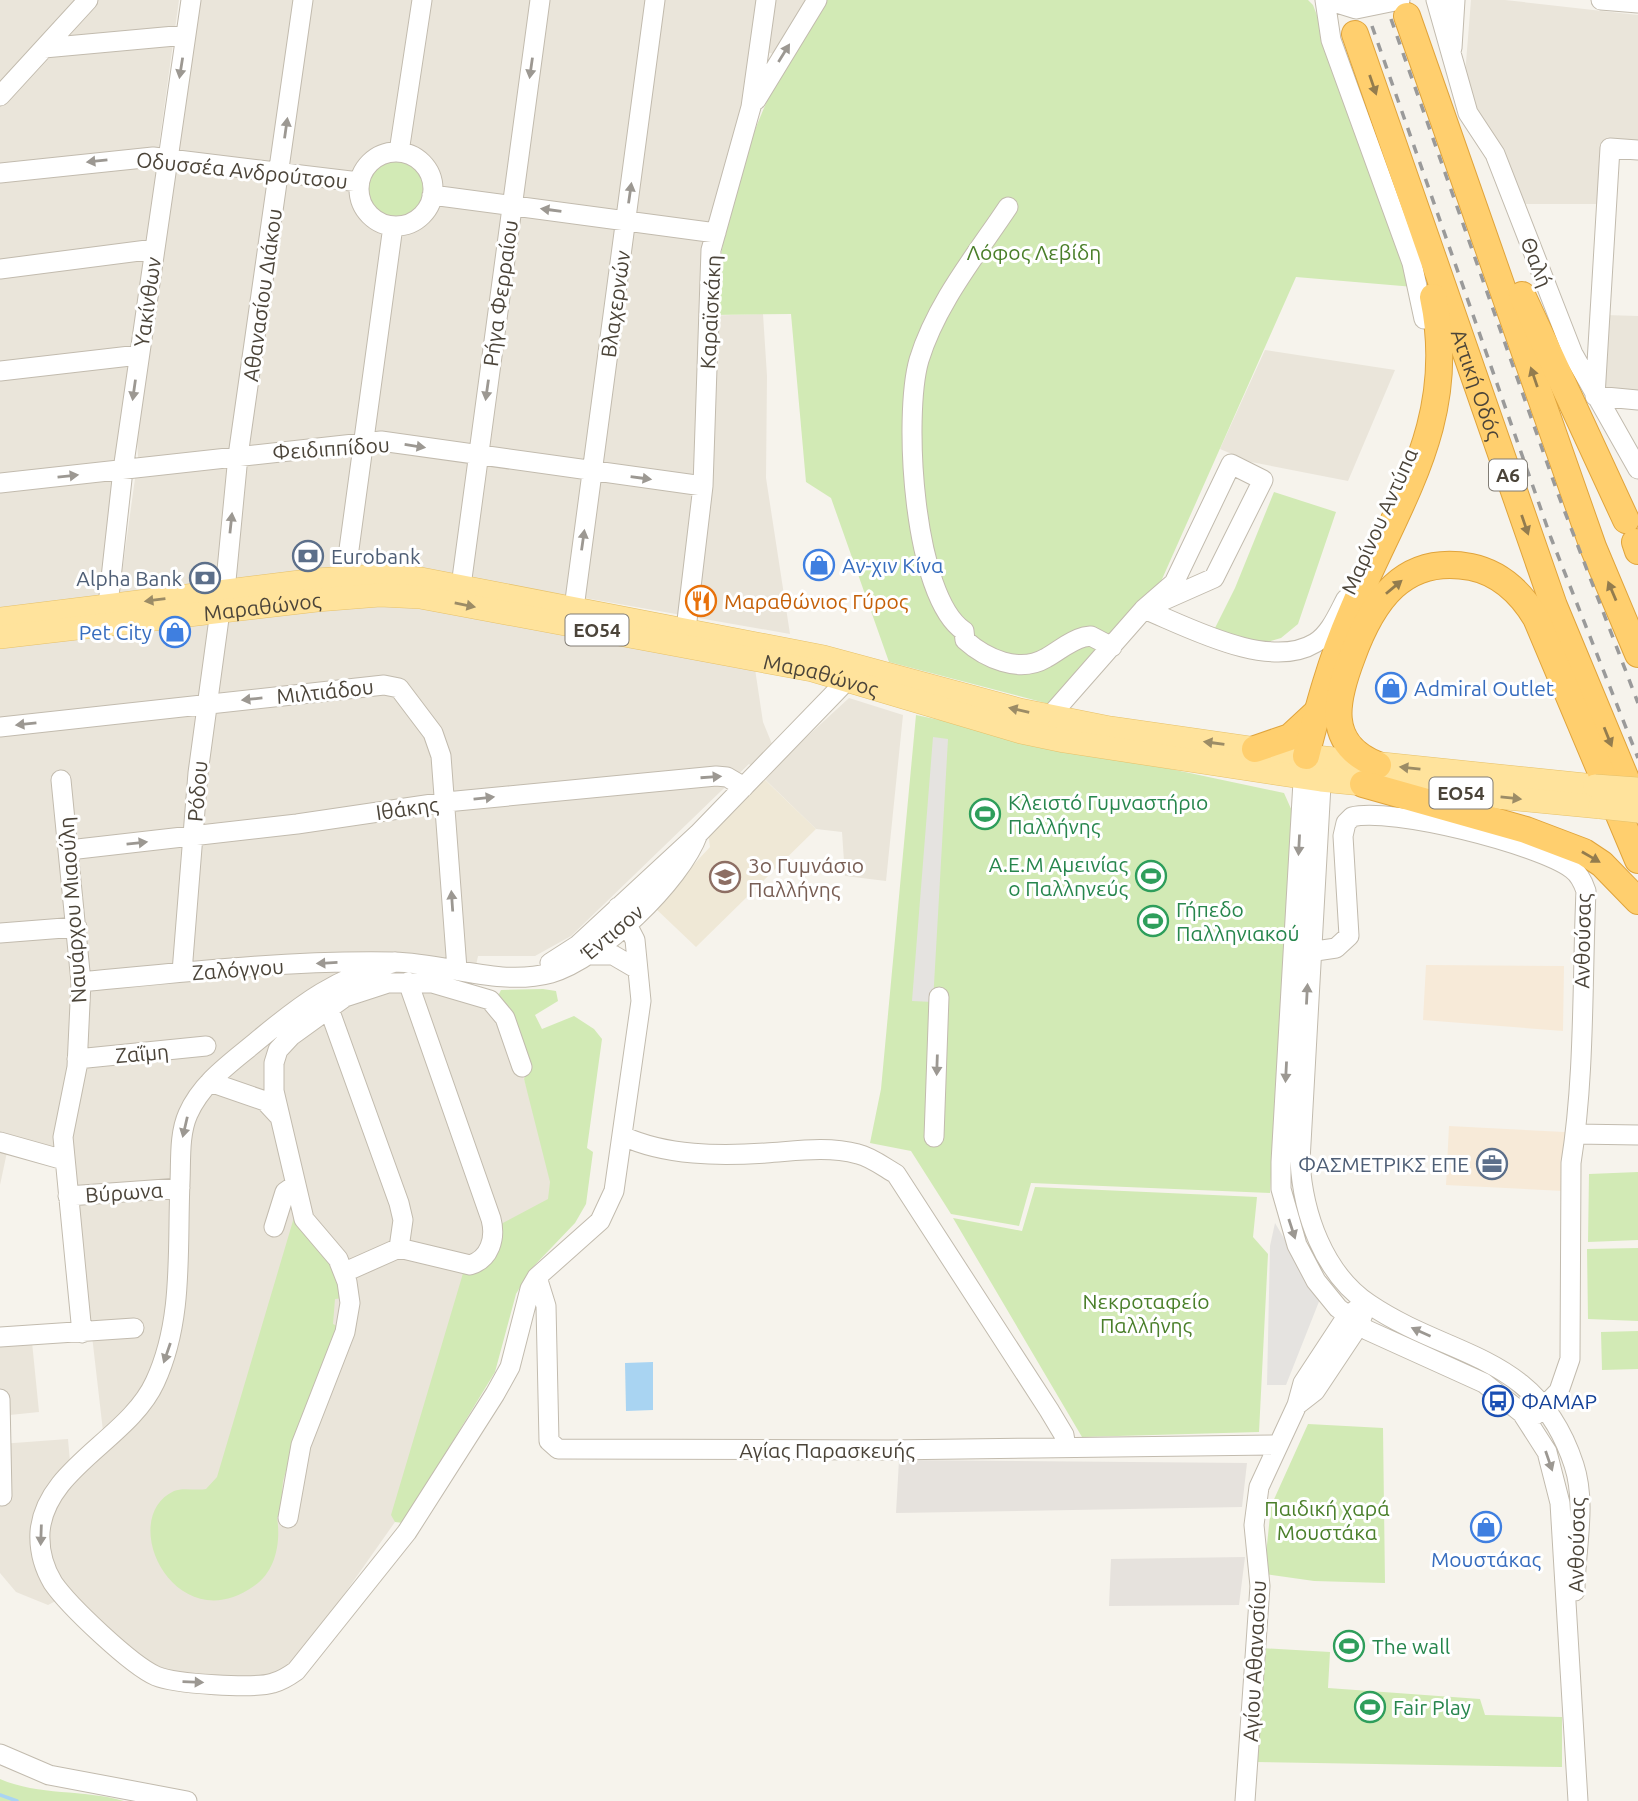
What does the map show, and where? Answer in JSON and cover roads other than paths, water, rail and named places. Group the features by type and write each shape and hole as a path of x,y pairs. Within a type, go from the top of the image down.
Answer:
{"highway":[{"path":"1404,8 1451,109 1538,332 1599,456 1633,538"},
{"path":"1404,8 1593,547 1638,654"},
{"name":"Αττική Οδός","path":"1355,34 1554,606 1638,810"},
{"path":"1313,768 1317,712 1350,616 1422,458 1439,385 1440,344 1435,305 1391,136"},
{"path":"1638,860 1530,609 1513,588 1479,569 1449,565 1418,571 1388,590 1366,620 1338,695 1337,712 1348,743 1371,774 1584,852 1602,864 1638,901"},
{"path":"1255,749 1290,737 1317,712"}],"main road":[{"name":"Μαραθώνος","path":"0,637 222,601 346,587 398,577 461,586 686,629 854,674 1050,716 1255,749 1313,768"},
{"name":"Μαραθώνος","path":"346,587 419,597 804,668 854,674 1042,737 1313,768 1598,796 1638,810"},
{"name":"Μαραθώνος","path":"0,619 108,605 222,601"},
{"name":"Μαραθώνος","path":"1598,796 1638,789"}],"street":[{"name":"Υακίνθων","path":"108,605 123,470 191,0"},
{"name":"Αθανασίου Διάκου","path":"222,601 238,456 303,0"},
{"path":"399,152 422,0"},
{"name":"Ρήγα Φερραίου","path":"461,586 540,0"},
{"name":"Βλαχερνών","path":"574,608 655,0"},
{"name":"Καραϊσκάκη","path":"686,629 703,486 709,267 751,107 766,0"},
{"path":"751,107 817,0"},
{"path":"1326,0 1356,9 1404,8"},
{"name":"Μαρίνου Αντύπα","path":"1144,609 1252,651 1296,648 1317,642 1337,618 1405,470 1415,440 1427,361 1420,289 1331,40 1326,0"},
{"name":"Θαλή","path":"1436,0 1468,113 1494,153 1573,354 1638,469"},
{"name":"Θαλή","path":"1452,50 1455,0"},
{"path":"1601,0 1638,3"},
{"path":"0,96 80,3"},
{"path":"44,48 186,35"},
{"path":"1638,150 1610,148 1595,396 1638,400"},
{"path":"399,152 416,157 428,170 432,195 423,214 404,225 393,226 377,220 364,208 359,182 365,168 376,157 399,152"},
{"name":"Οδυσσέα Ανδρούτσου","path":"0,173 133,157 167,158 359,182"},
{"path":"432,195 716,233"},
{"path":"1008,207 947,299 919,360 911,413 912,453 924,553 946,617 964,631 965,640 991,659 1011,663 1035,662 1076,639 1091,636 1112,647"},
{"path":"346,587 393,226"},
{"path":"0,269 155,249"},
{"path":"0,371 139,355"},
{"name":"Φειδιππίδου","path":"0,483 381,441 703,486"},
{"path":"1050,716 1144,609 1174,583 1231,464 1263,480 1213,578 1144,609"},
{"name":"Ρόδου","path":"182,972 206,704 222,601"},
{"name":"Έντισον","path":"498,977 553,961 619,918 684,863 698,834 854,674"},
{"name":"Μιλτιάδου","path":"0,727 384,685 399,688 436,740 443,765 457,969"},
{"name":"Ανθούσας","path":"1313,768 1301,1182 1323,1251 1342,1279 1366,1303 1402,1323 1479,1356 1520,1382 1545,1407 1563,1436 1575,1468 1580,1504 1571,1648"},
{"name":"Ανθούσας","path":"1313,768 1281,1189 1290,1226 1306,1263 1328,1296 1353,1320 1484,1383 1504,1397 1529,1422 1547,1452 1557,1486 1571,1648 1578,1801"},
{"name":"Ιθάκης","path":"69,850 193,837 446,802 716,776 727,777 744,787"},
{"name":"Ναυάρχου Μιαούλη","path":"61,780 81,982 77,1059 64,1128 64,1160 82,1333"},
{"name":"Ανθούσας","path":"1309,952 1336,948 1349,936 1343,836 1346,823 1352,817 1380,815 1452,828 1536,851 1573,870 1583,882 1586,891 1576,1134 1571,1163 1570,1359 1559,1391 1529,1422"},
{"path":"395,962 353,974 329,986 215,1076 186,1120 180,1188 176,1310 170,1342 161,1368 139,1409 62,1481 42,1520 40,1539 47,1571 60,1592 132,1661 158,1677 172,1681 266,1685 290,1675 305,1661 407,1532 495,1394 510,1367 530,1289 537,1277 606,1213 614,1191 640,1009 637,969 619,918"},
{"name":"Έντισον","path":"395,962 498,977 553,972 589,955 619,918"},
{"path":"0,933 76,927"},
{"path":"589,955 613,955 637,969"},
{"name":"Ζαλόγγου","path":"81,982 323,963 395,962"},
{"path":"345,1272 398,1248 470,1265 486,1256 494,1231 408,982"},
{"path":"288,1518 297,1462 308,1422 348,1320 350,1303 345,1272 335,1254 307,1226 295,1185 272,1077 278,1050 328,1006 373,986 408,982 432,983 495,1004 505,1018 522,1067"},
{"path":"934,1137 939,997"},
{"path":"328,1006 399,1203 403,1220 398,1248"},
{"name":"Ζαΐμη","path":"77,1059 206,1046"},
{"path":"215,1076 274,1091"},
{"path":"215,1076 265,1101 278,1115"},
{"path":"1576,1134 1638,1135"},
{"path":"623,1136 647,1147 675,1151 763,1153 815,1149 860,1154 896,1174 1049,1410 1064,1435 1066,1447"},
{"path":"0,1142 64,1160"},
{"path":"274,1227 285,1192 295,1185"},
{"name":"Βύρωνα","path":"68,1196 180,1188"},
{"name":"Αγίας Παρασκευής","path":"537,1277 547,1315 549,1441 558,1449 1276,1445"},
{"name":"Αγίου Αθανασίου","path":"1245,1801 1260,1586 1255,1511 1260,1481 1297,1405 1315,1391 1353,1320 1366,1303"},
{"path":"0,1337 134,1328"},
{"path":"0,1399 2,1496"},
{"path":"0,1754 48,1775 187,1801"}],"water":[{"path":"653,1362 653,1410 626,1411 625,1363"}],"waterway":[{"path":"0,1795 17,1801"}],"railway":[{"path":"1391,19 1558,494 1638,703"},
{"path":"1372,26 1551,538 1638,758"}],"place":[{"name":"Eurobank","path":"308,556"},
{"name":"Αν-χιν Κίνα","path":"819,565"},
{"name":"Alpha Bank","path":"205,578"},
{"name":"Μαραθώνιος Γύρος","path":"701,601"},
{"name":"Pet City","path":"175,632"},
{"name":"Admiral Outlet","path":"1391,688"},
{"name":"Κλειστό Γυμναστήριο Παλλήνης","path":"985,814"},
{"name":"Α.Ε.Μ Αμεινίας ο Παλληνεύς","path":"1151,876"},
{"name":"3ο Γυμνάσιο Παλλήνης","path":"725,877"},
{"name":"Γήπεδο Παλληνιακού","path":"1153,921"},
{"name":"ΦΑΣΜΕΤΡΙΚΣ ΕΠΕ","path":"1492,1164"},
{"name":"ΦΑΜΑΡ","path":"1498,1401"},
{"name":"Μουστάκας","path":"1486,1527"},
{"name":"The wall","path":"1349,1646"},
{"name":"Fair Play","path":"1370,1707"}],"park label":[{"name":"Λόφος Λεβίδη","path":"1034,252"},
{"name":"Νεκροταφείο Παλλήνης","path":"1146,1313"},
{"name":"Παιδική χαρά Μουστάκα","path":"1327,1520"}]}
